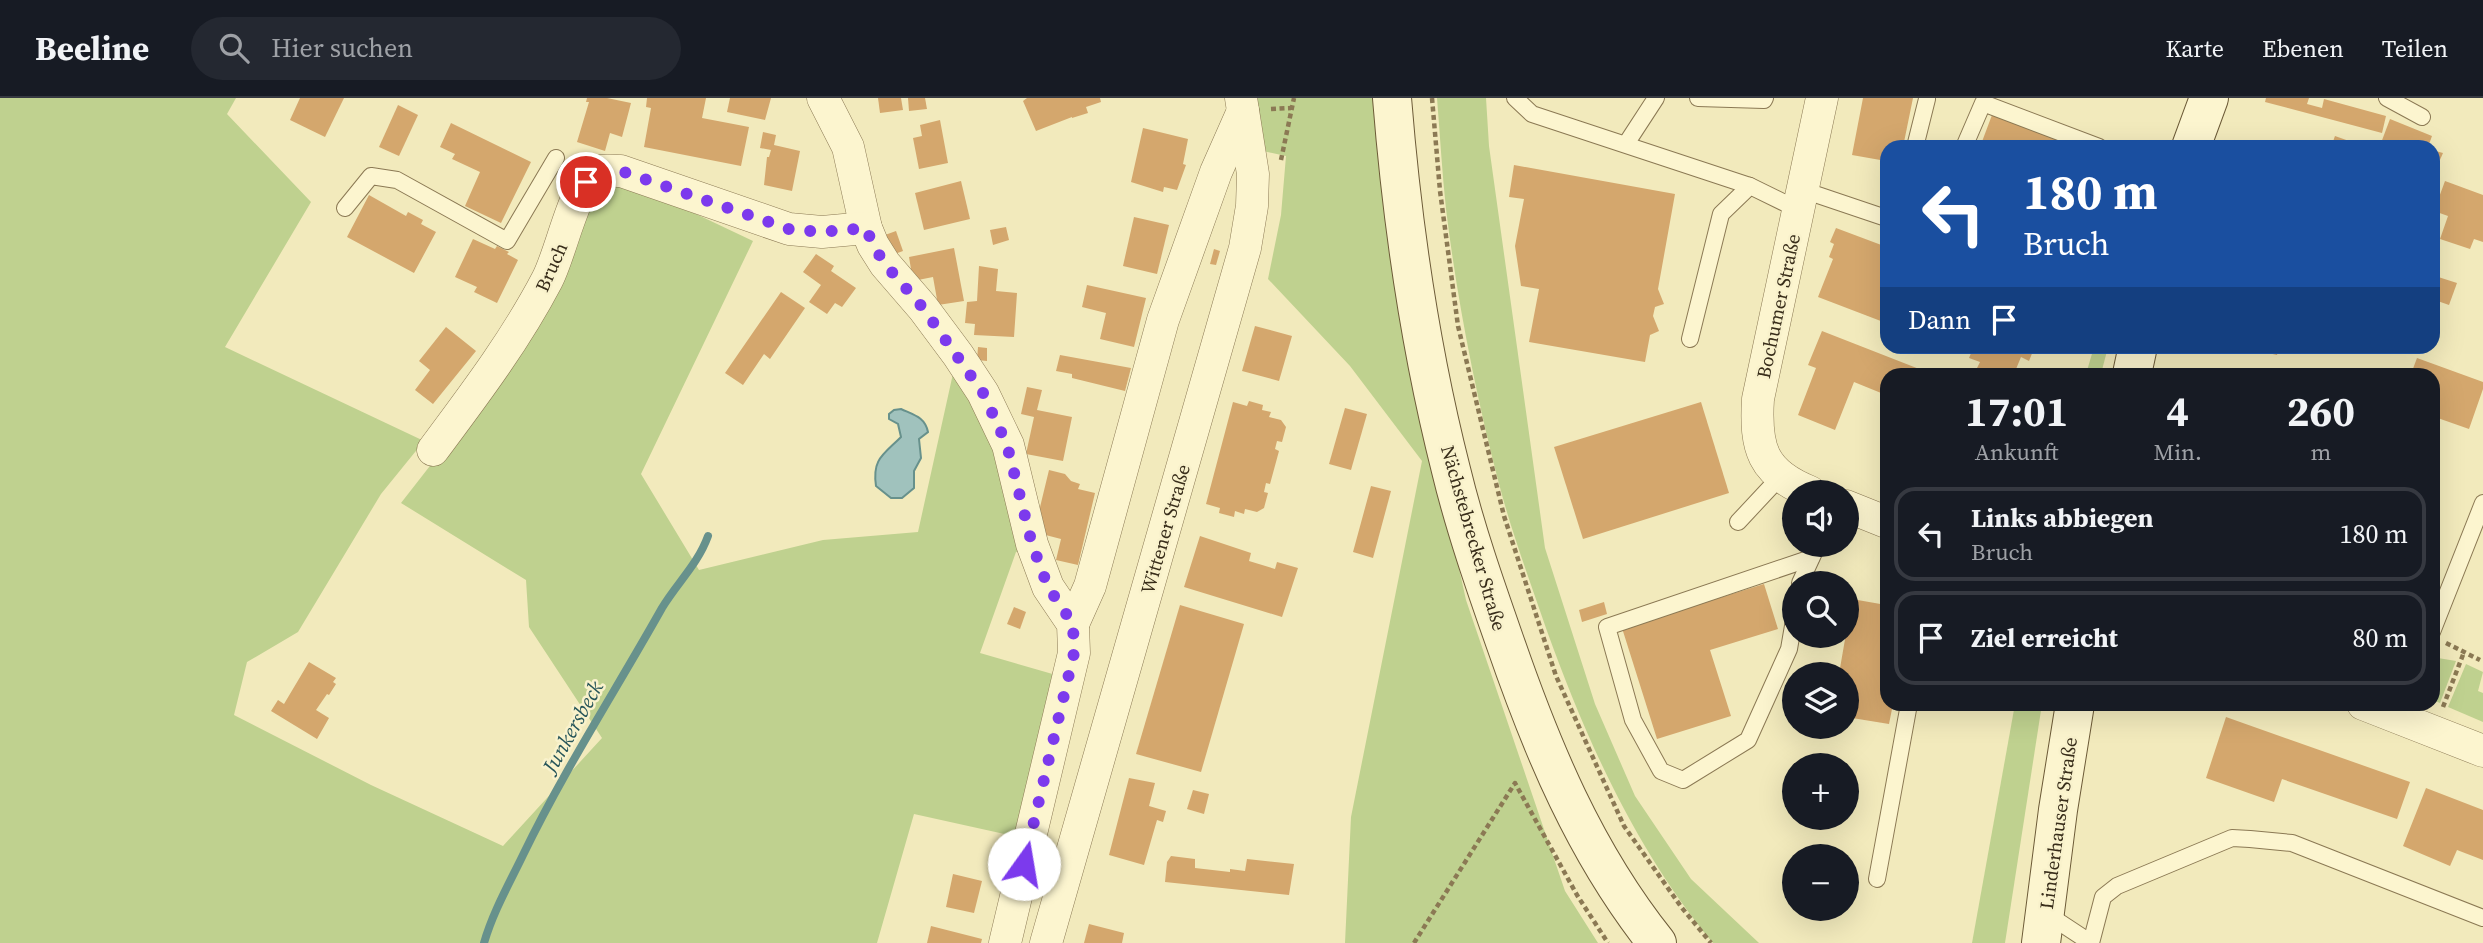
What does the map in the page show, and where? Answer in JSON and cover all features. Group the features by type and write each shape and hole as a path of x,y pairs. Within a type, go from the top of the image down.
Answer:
{"main road":[{"name":"Nächstebrecker Straße","path":"1392,98 1407,239 1420,324 1451,470 1487,592 1517,679 1571,809 1597,857 1657,943"},
{"path":"2194,140 2210,98"},
{"name":"Linderhauser Straße","path":"2043,928 2074,711"}],"street":[{"path":"823,98 848,147 866,228 873,245 885,264 923,308 983,393 1007,445 1032,544 1048,587 1073,624 1074,653 1005,943"},
{"name":"Bochumer Straße","path":"1786,480 1769,463 1759,446 1758,400 1822,98"},
{"name":"Wittener Straße","path":"1073,624 1090,586 1163,320 1242,105"},
{"name":"Wittener Straße","path":"1046,943 1245,248 1252,206 1253,174 1242,105"},
{"name":"Bruch","path":"433,450 510,343 549,277 586,182 600,170 621,171 789,229 822,232 866,228"},
{"path":"1859,511 1880,520"},
{"path":"2382,711 2483,751"}],"lane":[{"path":"1515,98 1532,114 1750,186 1880,217"},
{"path":"1626,144 1656,98"},
{"path":"1698,98 1765,98"},
{"path":"2387,98 2422,117"},
{"path":"1917,140 1927,99"},
{"path":"1967,140 1983,103 2081,140"},
{"path":"345,208 371,176 397,180 507,241 556,158"},
{"path":"1690,339 1721,214 1750,186"},
{"path":"1738,522 1781,476"},
{"path":"2440,625 2483,503"},
{"path":"1788,648 1748,740 1683,780 1661,771 1633,720 1607,627 1798,557"},
{"path":"1877,879 1908,711"},
{"path":"2043,928 2091,943 2103,897 2117,886 2232,838 2292,843 2483,918"}],"path":[{"path":"1432,98 1440,191 1458,326 1504,516 1556,676 1625,826 1682,908 1712,943"},
{"path":"2440,638 2480,660"},
{"path":"2444,705 2464,652"},
{"path":"1414,943 1515,783 1577,895 1608,943"}],"green space":[{"path":"0,98 236,98 227,114 311,202 225,347 424,441 381,494 298,632 247,662 234,715 371,785 503,846 602,738 529,627 526,580 401,503 440,453 595,185 639,187 753,241 641,474 699,570 823,540 918,532 954,369 979,405 1025,551 1016,552 980,653 1056,675 1018,837 914,814 877,943 0,943"},
{"path":"1253,98 1377,98 1405,324 1466,600 1565,891 1598,943 1345,943 1351,817 1422,461 1350,366 1268,279 1281,215 1286,156 1263,151"},
{"path":"1437,98 1486,98 1489,146 1545,548 1595,704 1635,796 1691,879 1759,943 1713,943 1686,908 1638,834 1616,794 1562,673 1509,518 1482,413 1450,243"},
{"path":"2092,354 2106,354 2103,368 2088,368"},
{"path":"2440,658 2456,661 2440,703"},
{"path":"2466,664 2483,672 2478,691 2483,693 2483,722 2448,707"},
{"path":"2014,711 2041,711 2005,943 1972,943"}],"water":[{"path":"901,409 922,420 928,432 919,439 921,458 914,471 914,488 902,498 891,498 876,486 875,477 880,458 901,437 898,424 889,419 889,414"}],"building":[{"path":"300,98 344,98 325,137 290,120"},
{"path":"587,98 607,98 631,103 622,137 610,133 605,151 577,142 589,102 586,102"},
{"path":"647,98 706,98 702,118 749,127 741,166 644,147 651,108 646,107"},
{"path":"730,98 771,98 765,120 727,112"},
{"path":"878,98 901,98 903,110 880,113"},
{"path":"908,98 925,98 927,109 909,111"},
{"path":"1027,98 1100,98 1101,102 1086,107 1088,113 1036,131 1023,101"},
{"path":"1863,98 1913,98 1904,140 1880,140 1880,160 1852,155"},
{"path":"2266,98 2309,98 2307,104 2322,108 2324,99 2386,116 2382,133 2265,102"},
{"path":"398,105 418,115 399,156 379,147"},
{"path":"1992,115 2062,140 1983,140"},
{"path":"2390,119 2432,136 2431,140 2382,140"},
{"path":"940,120 948,163 919,169 913,138 922,136 920,125"},
{"path":"451,123 531,162 501,223 465,206 480,172 452,159 455,154 440,147"},
{"path":"1143,128 1188,139 1183,164 1186,165 1177,190 1164,187 1163,192 1131,182"},
{"path":"763,132 776,135 774,145 800,151 792,191 764,185 767,157 771,150 760,148"},
{"path":"1514,165 1675,194 1658,289 1664,304 1655,307 1653,316 1659,331 1650,335 1645,362 1529,342 1539,289 1521,286 1515,246 1524,199 1509,197"},
{"path":"961,181 970,219 924,230 915,193"},
{"path":"2445,181 2483,195 2483,242 2474,239 2470,249 2440,239 2448,216 2440,213 2440,195"},
{"path":"369,195 406,216 408,212 423,220 421,224 436,232 414,273 347,237"},
{"path":"1134,217 1169,225 1157,274 1123,266"},
{"path":"1006,227 1009,240 993,245 990,230"},
{"path":"1836,228 1880,244 1880,321 1818,297 1833,259 1829,257 1834,244 1830,242"},
{"path":"896,231 903,251 892,255 885,235"},
{"path":"473,239 495,249 497,246 518,260 497,303 474,292 477,287 455,277"},
{"path":"954,248 964,301 938,305 933,277 913,281 909,257"},
{"path":"1214,249 1220,251 1216,265 1210,264"},
{"path":"816,254 834,266 831,271 856,288 842,307 835,303 827,314 809,302 821,285 803,272"},
{"path":"979,266 998,269 996,291 1017,293 1014,337 974,335 975,324 965,323 967,302 977,301"},
{"path":"2440,278 2457,283 2449,305 2440,302"},
{"path":"1087,285 1146,298 1134,347 1100,339 1106,313 1082,307"},
{"path":"781,292 805,308 770,359 764,354 743,385 725,373"},
{"path":"1255,326 1292,336 1279,381 1242,371"},
{"path":"446,327 476,351 433,404 415,390 430,370 419,361"},
{"path":"1822,331 1917,368 1880,368 1880,393 1854,382 1835,430 1798,415 1816,368 1808,365"},
{"path":"978,347 987,348 987,361 977,360"},
{"path":"1971,354 2032,354 2029,361 2021,357 2016,368 1977,368 1980,362 1969,358"},
{"path":"1060,355 1131,368 1125,391 1072,378 1072,374 1056,371"},
{"path":"2417,358 2483,382 2469,429 2440,419 2440,368 2413,368"},
{"path":"1027,387 1042,390 1037,410 1072,417 1063,461 1026,454 1034,417 1021,414"},
{"path":"1249,401 1263,405 1262,410 1271,412 1269,417 1281,420 1286,427 1282,442 1277,441 1275,449 1279,451 1270,484 1266,483 1264,492 1268,493 1264,508 1257,512 1245,509 1244,514 1235,511 1234,517 1219,513 1220,508 1206,504 1233,402 1247,406"},
{"path":"1701,402 1729,493 1583,539 1554,447"},
{"path":"1345,408 1367,414 1351,470 1329,464"},
{"path":"1049,470 1065,474 1071,481 1080,484 1078,489 1095,493 1078,565 1056,560 1061,539 1034,532"},
{"path":"1371,486 1391,491 1373,558 1353,552"},
{"path":"1200,536 1251,553 1249,561 1275,569 1277,562 1298,568 1282,617 1184,587"},
{"path":"1764,584 1778,629 1710,650 1731,716 1657,739 1622,628"},
{"path":"1859,600 1880,604 1880,711 1892,711 1889,724 1859,719 1859,662 1841,662 1844,648 1859,648"},
{"path":"1604,602 1607,614 1582,622 1579,610"},
{"path":"1180,605 1244,624 1201,772 1136,754"},
{"path":"1014,607 1026,612 1020,629 1007,624"},
{"path":"309,662 336,678 333,682 336,684 316,710 329,718 317,739 271,711 278,700 284,704"},
{"path":"2226,717 2410,782 2397,819 2282,779 2274,802 2206,778"},
{"path":"1129,778 1155,783 1149,806 1166,811 1163,822 1157,820 1144,865 1109,855"},
{"path":"2426,788 2483,810 2483,860 2457,850 2450,866 2403,846"},
{"path":"1193,790 1209,794 1204,814 1187,809"},
{"path":"1171,856 1195,859 1195,868 1230,872 1230,869 1245,871 1247,859 1294,864 1289,895 1165,882 1167,862"},
{"path":"953,874 982,881 974,913 946,907"},
{"path":"1089,924 1124,933 1122,943 1084,943"},
{"path":"931,926 982,939 981,943 927,943"}],"waterway":[{"name":"Junkersbeck","path":"484,943 502,898 556,792 662,608 693,564 708,536"}],"route":[{"path":"586,182 600,170 621,171 789,229 822,232 866,228 885,264 923,308 983,393 1007,445 1032,544 1048,587 1073,624 1074,653 1024,864"}]}
